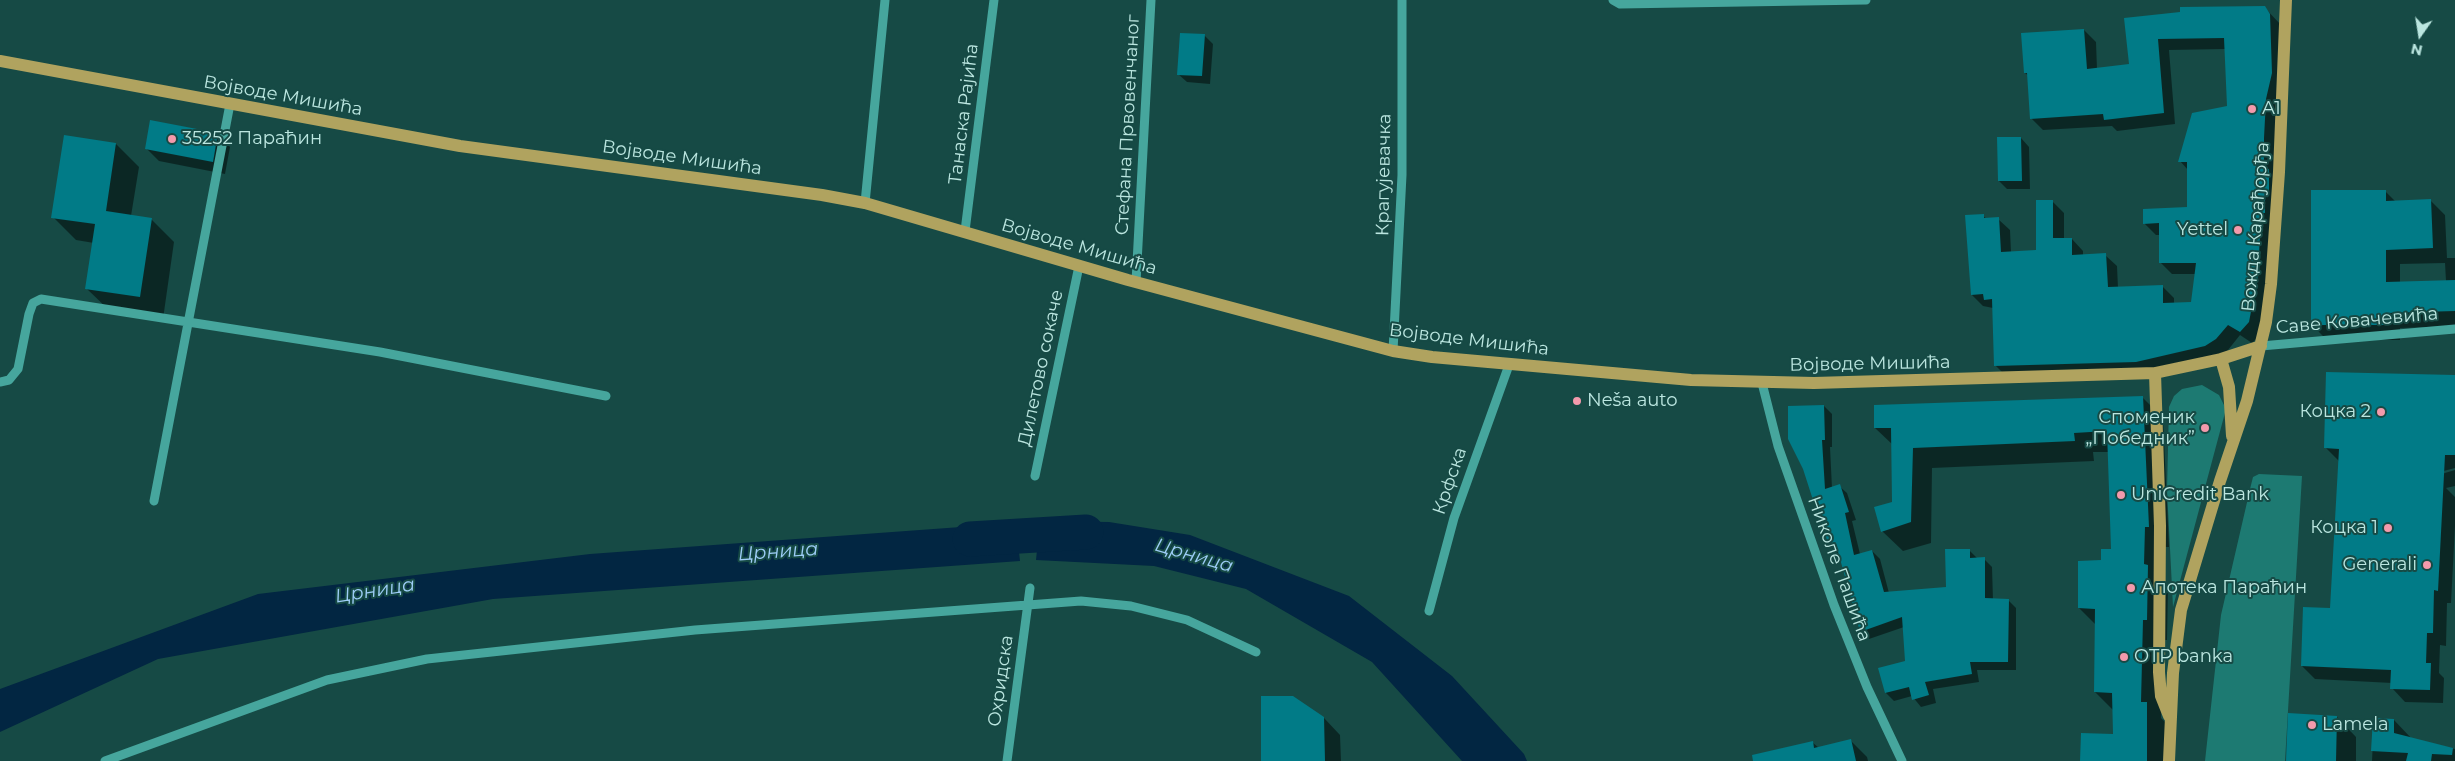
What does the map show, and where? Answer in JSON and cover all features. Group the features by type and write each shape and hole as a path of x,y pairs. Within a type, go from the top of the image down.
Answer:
{"main road":[{"name":"Вожда Карађорђа","path":"2169,761 2176,635 2181,610 2232,442 2247,401 2261,346 2271,284 2282,110 2286,0"},
{"name":"Војводе Мишића","path":"0,61 460,146 814,194 865,203 1136,282 1394,351 1509,365 1691,380 1916,382 2155,373"},
{"path":"2170,719 2161,696 2159,672 2160,526 2155,373 2221,358 2261,346"},
{"path":"2221,358 2229,387 2232,442"}],"street":[{"path":"865,203 885,0"},
{"name":"Танаска Рајића","path":"966,232 994,0"},
{"name":"Стефана Првовенчаног","path":"1136,282 1151,0"},
{"name":"Крагујевачка","path":"1394,351 1402,175 1402,0"},
{"path":"1613,0 1620,4 1866,0"},
{"path":"154,502 230,104"},
{"name":"Дилетово сокаче","path":"1034,476 1079,266"},
{"path":"0,382 9,380 18,369 29,314 33,303 41,299 188,320 380,352 606,396"},
{"name":"Саве Ковачевића","path":"2261,346 2455,329"},
{"name":"Крфска","path":"1429,611 1454,518 1509,365"},
{"name":"Николе Пашића","path":"1762,382 1778,446 1834,605 1867,688 1902,761"},
{"name":"Охридска","path":"1007,761 1030,588"},
{"path":"105,761 326,680 427,659 695,630 1081,602 1131,606 1187,620 1256,652"}],"shaded area":[{"path":"2202,385 2219,395 2226,409 2173,607 2167,490 2169,407 2174,396 2182,389"},
{"path":"2259,474 2302,476 2285,761 2205,761 2221,615 2253,477"}],"water":[{"path":"1040,521 1109,522 1190,535 1349,596 1452,676 1524,754 1527,761 1462,761 1372,662 1246,589 1154,566 1036,560"},
{"path":"1016,523 1020,561 493,599 158,659 0,732 0,689 258,594 590,554"}],"building":[{"path":"2265,6 2270,14 2272,73 2266,99 2264,138 2264,169 2269,169 2269,196 2265,196 2265,213 2261,213 2258,275 2249,322 2240,332 2228,325 2216,339 2205,346 2136,362 1994,366 1992,299 1984,300 1983,294 1971,295 1965,215 1984,214 1984,218 1999,217 2001,252 2036,250 2036,200 2053,200 2053,238 2072,238 2072,255 2106,253 2108,287 2163,285 2163,303 2191,302 2196,263 2159,263 2159,223 2143,224 2143,209 2187,207 2187,162 2178,162 2192,113 2227,106 2224,38 2158,39 2164,113 2104,120 2103,114 2030,119 2027,73 2024,73 2021,33 2084,29 2087,69 2129,64 2124,18 2180,12 2180,7"},
{"path":"1180,33 1205,34 1202,76 1177,75"},
{"path":"150,120 218,133 213,162 145,149"},
{"path":"64,135 116,143 106,211 152,218 140,297 85,289 95,224 51,218"},
{"path":"1997,137 2021,137 2022,181 1998,181"},
{"path":"2311,190 2386,190 2386,201 2431,199 2433,248 2386,250 2386,282 2455,280 2455,311 2386,313 2386,325 2311,325"},
{"path":"2326,372 2455,375 2455,455 2445,455 2438,591 2434,590 2433,633 2427,633 2426,663 2431,663 2430,690 2390,689 2391,670 2301,666 2303,607 2330,608 2339,449 2324,448"},
{"path":"2143,396 2149,527 2145,527 2144,564 2148,565 2147,620 2143,620 2141,702 2147,702 2147,761 2080,761 2081,733 2113,734 2112,693 2094,692 2095,609 2078,608 2078,561 2101,560 2101,549 2111,549 2107,431 2074,433 2075,441 1913,448 1911,522 1881,532 1874,507 1892,502 1891,428 1874,428 1874,405"},
{"path":"1824,405 1825,440 1822,440 1825,489 1840,484 1849,512 1845,513 1854,555 1872,550 1884,592 1946,587 1945,549 1970,549 1970,558 1985,557 1985,598 2009,599 2008,662 1970,662 1972,674 1925,682 1929,695 1912,700 1909,687 1885,693 1878,668 1905,661 1902,617 1860,632 1836,544 1828,545 1824,528 1822,528 1803,469 1788,439 1788,406"},
{"path":"1261,696 1293,696 1324,717 1325,761 1261,761"},
{"name":"Lamela","path":"2288,713 2337,716 2336,761 2286,761"},
{"path":"2373,718 2394,719 2394,733 2453,748 2452,755 2432,754 2431,761 2406,761 2408,753 2371,751"},
{"path":"1851,739 1856,761 1753,761 1752,755 1813,741 1814,748"}],"waterway":[{"name":"Црница","path":"970,539 1086,532"}],"place":[{"name":"A1","path":"2252,109"},
{"name":"35252 Параћин","path":"172,139"},
{"name":"Yettel","path":"2238,230"},
{"name":"Neša auto","path":"1577,401"},
{"name":"Коцка 2","path":"2381,412"},
{"name":"Споменик „Победник”","path":"2205,428"},
{"name":"UniCredit Bank","path":"2121,495"},
{"name":"Коцка 1","path":"2388,528"},
{"name":"Generali","path":"2427,565"},
{"name":"Апотека Параћин","path":"2131,588"},
{"name":"OTP banka","path":"2124,657"},
{"name":"Lamela","path":"2312,725"}]}
